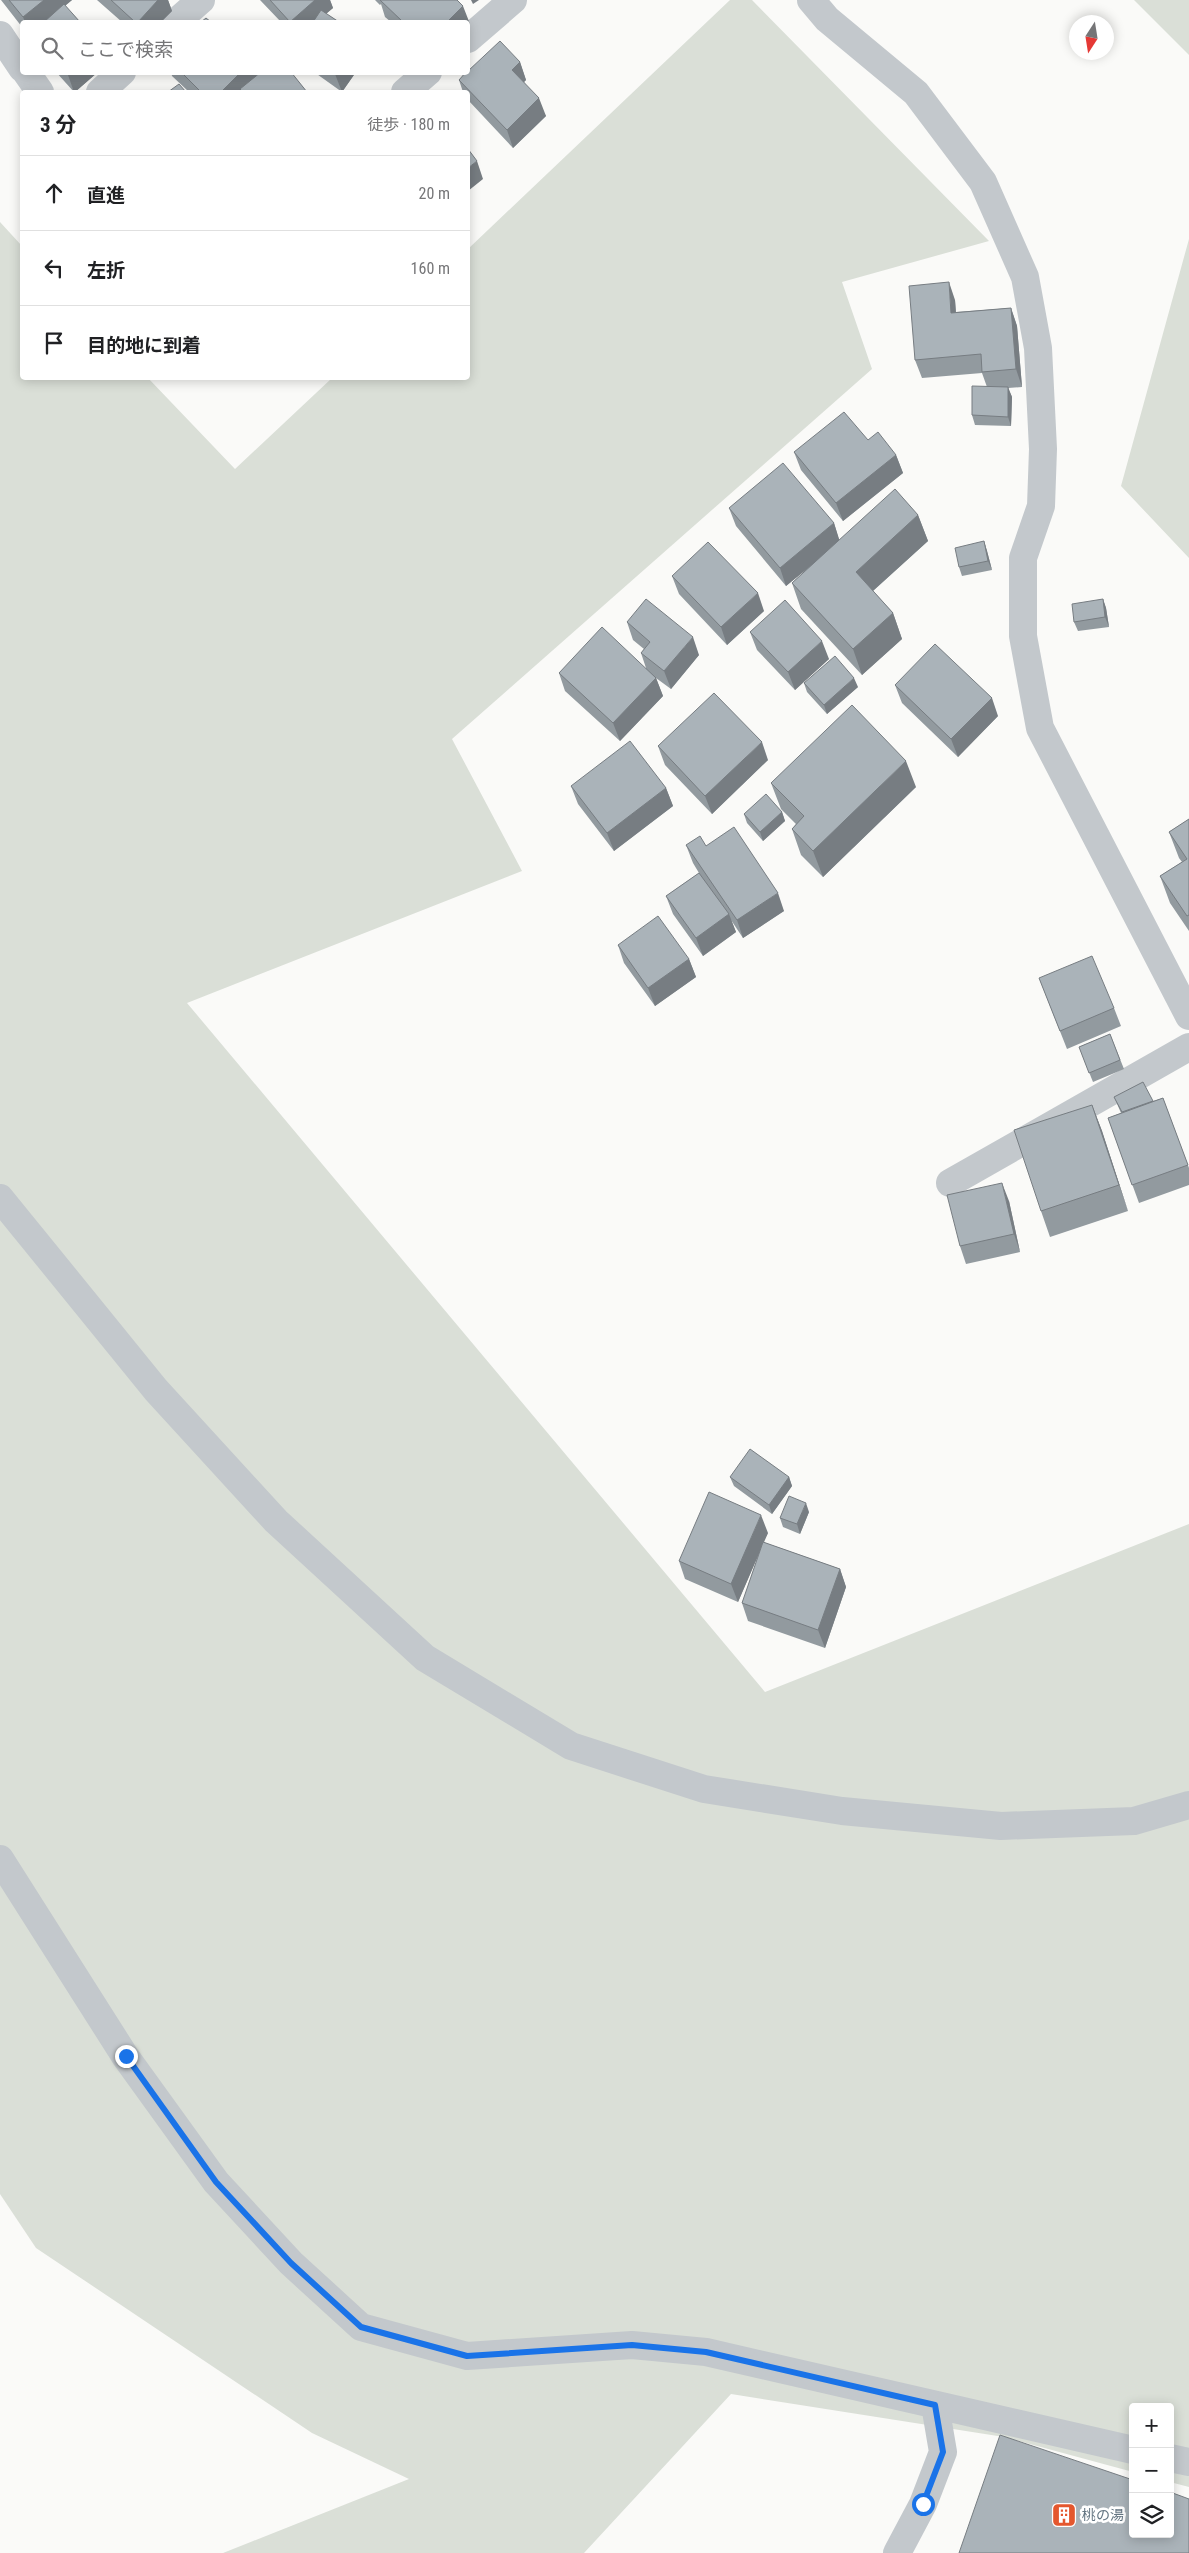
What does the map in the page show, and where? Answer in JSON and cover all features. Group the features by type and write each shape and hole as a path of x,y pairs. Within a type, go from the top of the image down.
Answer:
{"street":[{"path":"178,20 201,0"},
{"path":"811,0 828,19 916,93 983,182 1025,277 1038,348 1043,449 1041,506 1023,558 1023,636 1040,728 1189,1016"},
{"path":"470,37 511,1"},
{"path":"0,35 20,65"},
{"path":"28,75 39,90"},
{"path":"102,90 119,75"},
{"path":"407,90 425,75"},
{"path":"950,1183 1189,1047"},
{"path":"0,1198 156,1390 276,1522 425,1658 571,1746 704,1789 842,1811 1001,1826 1134,1821 1189,1805"},
{"path":"0,1859 126,2056 216,2182 291,2263 361,2327 467,2356 632,2345 706,2352 1129,2449"},
{"path":"897,2553 923,2504 943,2452 935,2405"},
{"path":"1174,2459 1189,2462"}],"shaded area":[{"path":"730,0 752,0 989,241 842,282 872,369 452,739 522,871 187,1003 765,1692 1189,1524 1189,2487 1174,2483 1174,2403 1129,2403 1129,2471 1004,2437 731,2394 584,2553 223,2553 409,2479 312,2433 36,2248 0,2194 0,222 20,244 20,380 150,380 235,469 330,380 470,380 470,247"},
{"path":"1134,0 1189,0 1189,55"},
{"path":"1189,239 1189,558 1121,486"}],"building":[{"path":"9,0 44,0 23,17"},
{"path":"111,0 158,0 140,20 133,20"},
{"path":"270,0 315,0 292,20 288,20"},
{"path":"380,0 457,0 463,6 449,20 401,20"},
{"path":"64,4 78,20 46,20"},
{"path":"321,10 336,20 314,20"},
{"path":"500,41 520,62 512,70 539,98 507,130 459,80 463,75 470,75 470,69"},
{"path":"184,75 238,75 223,90 199,90"},
{"path":"257,75 293,75 305,90 241,90"},
{"path":"179,84 184,90 171,90"},
{"path":"470,152 477,161 470,166"},
{"path":"949,282 951,313 1011,308 1016,369 982,372 981,354 915,360 909,286"},
{"path":"972,386 1008,387 1008,417 972,415"},
{"path":"844,412 868,440 878,432 896,455 836,503 794,452"},
{"path":"783,463 834,523 780,568 729,508"},
{"path":"895,489 918,515 856,572 893,613 853,649 792,583"},
{"path":"984,541 988,561 959,567 955,548"},
{"path":"708,542 758,593 721,627 672,576"},
{"path":"646,599 693,637 664,671 641,653 650,642 627,622"},
{"path":"1103,599 1105,617 1074,622 1072,604"},
{"path":"785,600 822,641 788,672 750,632"},
{"path":"602,627 656,678 613,723 559,673"},
{"path":"935,644 992,698 951,739 895,685"},
{"path":"835,656 854,678 824,705 804,683"},
{"path":"714,693 762,742 705,796 658,746"},
{"path":"852,705 906,761 813,851 792,829 804,816 771,783"},
{"path":"630,741 666,788 607,833 571,786"},
{"path":"766,794 782,812 760,832 744,814"},
{"path":"1189,819 1189,915 1187,916 1160,876 1187,859 1169,832"},
{"path":"734,827 778,893 737,920 686,845 700,836 706,846"},
{"path":"699,873 729,914 696,938 666,896"},
{"path":"658,916 689,959 648,988 618,945"},
{"path":"1092,956 1114,1008 1060,1031 1039,978"},
{"path":"1110,1034 1120,1060 1089,1073 1079,1047"},
{"path":"1143,1082 1153,1101 1122,1112 1114,1097"},
{"path":"1163,1098 1188,1165 1132,1185 1108,1118"},
{"path":"1092,1105 1119,1185 1041,1211 1014,1130"},
{"path":"1002,1183 1014,1234 960,1246 947,1195"},
{"path":"750,1449 789,1477 769,1505 730,1477"},
{"path":"709,1492 761,1515 731,1584 679,1561"},
{"path":"789,1496 806,1503 797,1524 780,1518"},
{"path":"763,1542 840,1569 818,1630 742,1603"},
{"name":"桃の湯","path":"1000,2435 1129,2479 1129,2538 1174,2538 1174,2493 1189,2499 1189,2553 959,2553"}],"place":[{"name":"桃の湯","path":"1064,2515"}],"route":[{"path":"126,2056 216,2182 291,2263 361,2327 467,2356 632,2345 706,2352 935,2405 943,2452 923,2504"}]}
